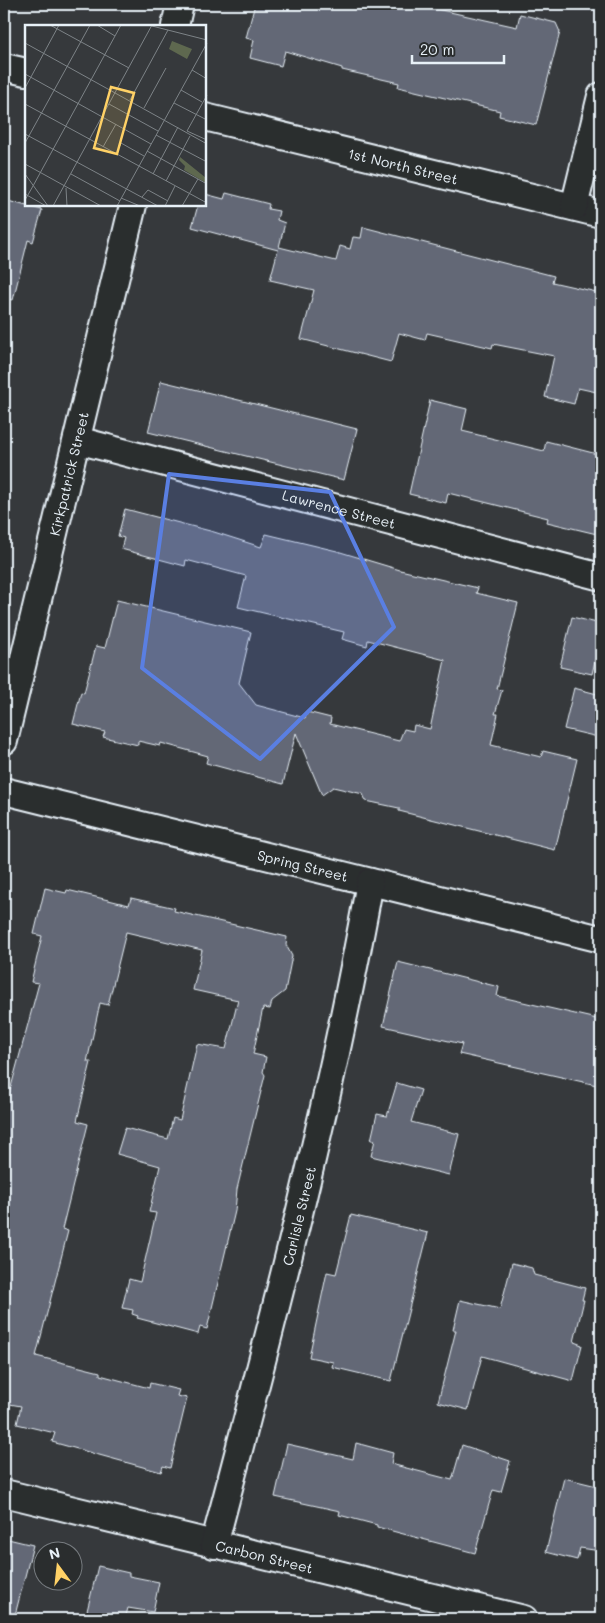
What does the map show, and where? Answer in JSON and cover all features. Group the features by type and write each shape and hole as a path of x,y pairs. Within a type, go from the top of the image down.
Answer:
{"street":[{"path":"175,25 180,4"},
{"path":"4,67 25,72"},
{"path":"574,207 601,96"},
{"name":"1st North Street","path":"206,117 601,214"},
{"name":"Kirkpatrick Street","path":"4,741 132,206"},
{"name":"Lawrence Street","path":"76,440 601,577"},
{"name":"Spring Street","path":"4,790 601,938"},
{"name":"Carlisle Street","path":"214,1545 292,1247 352,983 370,882"},
{"name":"Carbon Street","path":"4,1493 524,1619"}],"highlighted area":[{"path":"169,474 330,492 394,627 260,759 142,668"}],"building":[{"path":"255,4 414,4 517,27 520,14 556,23 560,32 536,125 499,116 500,111 398,87 399,83 342,70 342,68 285,51 281,66 250,58 254,40 246,38"},
{"path":"226,193 269,204 268,209 279,211 277,220 285,223 279,247 336,261 340,246 350,249 353,237 361,238 363,227 554,276 552,282 601,293 601,393 578,388 574,404 545,397 554,356 493,344 492,348 427,333 425,340 399,333 391,362 301,339 314,290 270,280 278,250 192,227 198,206 206,206 206,194 224,199"},
{"path":"4,200 42,210 33,242 28,240 13,300 4,298"},
{"path":"161,381 357,429 344,480 148,432"},
{"path":"430,400 467,409 462,431 544,451 546,441 601,455 601,535 547,522 548,518 448,493 446,503 409,494"},
{"path":"125,509 214,532 261,547 266,534 337,551 400,570 478,588 476,593 518,603 497,689 502,690 495,714 498,714 491,745 541,757 543,751 577,759 555,850 399,811 399,808 366,801 363,794 333,787 322,795 296,733 283,784 206,763 208,756 161,743 160,746 138,741 138,745 103,737 105,732 73,724 81,692 84,693 96,646 105,648 117,600 251,632 239,683 256,705 305,718 307,712 331,718 330,724 399,741 404,729 413,731 414,725 430,729 445,660 368,640 367,646 342,639 344,632 238,607 246,576 186,560 185,566 121,549 124,538 118,536"},
{"path":"572,617 601,624 601,635 592,674 560,667"},
{"path":"574,688 601,695 601,723 598,737 564,729"},
{"path":"45,888 66,893 67,890 129,905 131,898 175,908 174,911 287,937 286,945 292,956 285,991 272,1001 270,1009 263,1008 253,1054 266,1057 263,1072 265,1075 237,1189 235,1211 207,1329 200,1327 198,1334 137,1318 138,1316 132,1314 133,1310 122,1308 129,1279 140,1282 156,1213 149,1212 160,1166 117,1154 125,1128 168,1139 173,1118 180,1120 197,1044 226,1049 238,1000 193,990 202,950 126,932 108,1005 100,1003 87,1062 91,1062 77,1121 88,1124 62,1229 68,1231 36,1356 100,1372 100,1375 149,1388 150,1383 179,1390 177,1396 187,1398 170,1468 163,1466 161,1472 52,1442 55,1433 17,1424 21,1406 4,1403 4,1113 39,983 31,982 42,936 34,934"},
{"path":"398,962 499,987 497,996 601,1020 601,1086 459,1054 462,1044 383,1026"},
{"path":"397,1083 421,1090 411,1122 459,1134 449,1175 371,1156 375,1140 371,1140 377,1114 387,1116"},
{"path":"351,1215 428,1233 391,1381 332,1367 333,1362 309,1357 327,1272 336,1274"},
{"path":"512,1263 532,1268 534,1275 585,1288 574,1342 582,1345 573,1381 482,1356 468,1410 438,1402 456,1330 453,1330 460,1300 500,1309"},
{"path":"356,1443 393,1453 391,1464 452,1480 462,1445 510,1461 501,1492 493,1490 475,1553 377,1527 377,1525 339,1515 340,1511 275,1497 287,1444 353,1459"},
{"path":"564,1478 601,1487 601,1551 580,1548 577,1560 546,1552"},
{"path":"4,1538 32,1545 32,1549 14,1619 4,1619"},
{"path":"98,1566 129,1573 129,1576 159,1582 153,1612 128,1608 125,1619 85,1619"}]}
